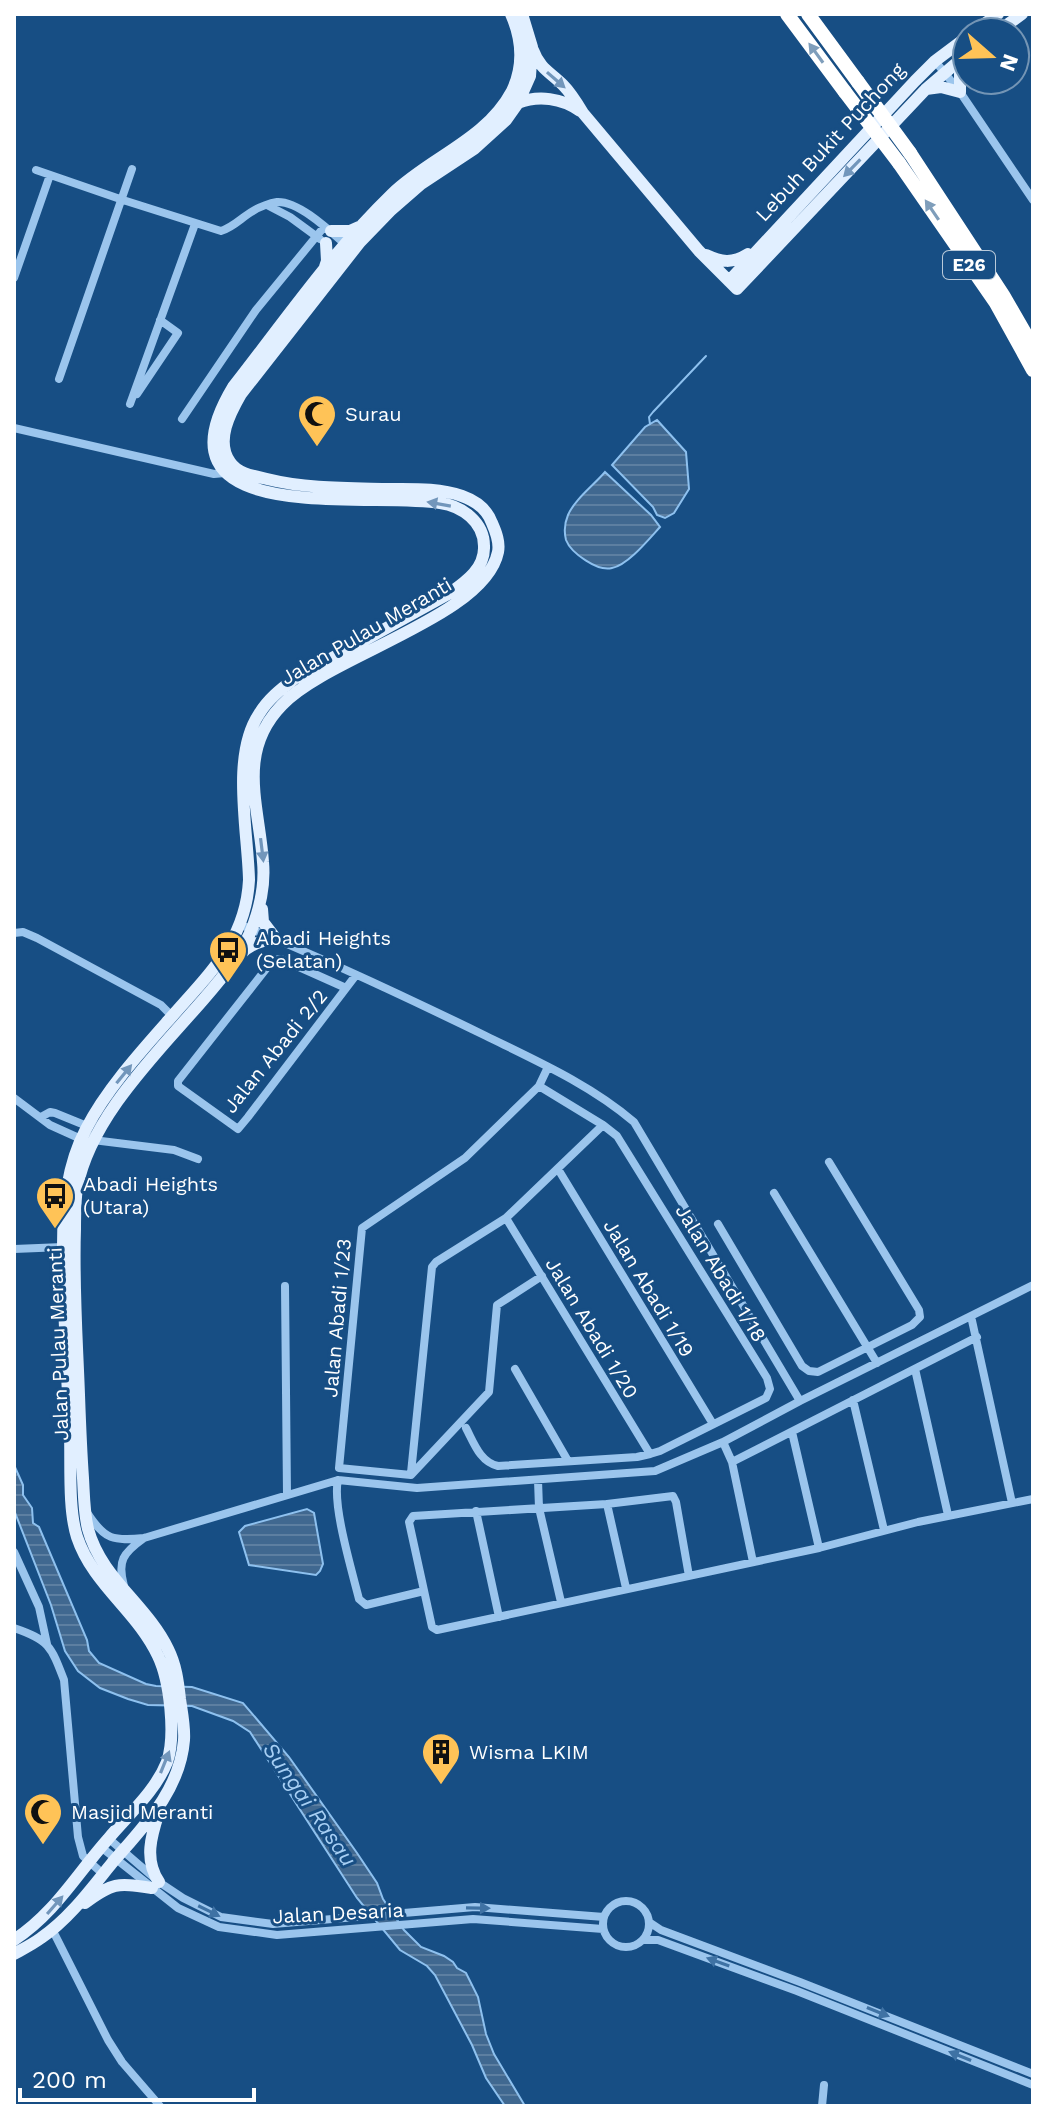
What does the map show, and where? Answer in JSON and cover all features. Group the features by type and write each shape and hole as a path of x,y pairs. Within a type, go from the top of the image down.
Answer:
{"highway":[{"name":"E26","path":"787,14 845,92 905,158 1003,295 1033,347"},
{"name":"E26","path":"808,14 858,82 996,303 1033,370"}],"main road":[{"name":"Jalan Pulau Meranti","path":"170,1669 92,1570 77,1535 67,1394 63,1247 66,1191 87,1140 236,959 247,927 262,899 263,862 253,789 254,762 268,721 303,686 467,596 486,577 495,562 499,546 487,512 475,501 435,490 298,485 253,476 231,464 224,444 232,410 241,394 346,251 360,227 413,175 484,127 512,91 521,56 519,37 511,14"},
{"name":"Jalan Pulau Meranti","path":"14,1954 57,1925 162,1805 178,1768 184,1743 164,1641 103,1566 89,1533 85,1510 74,1250 76,1191 87,1126 112,1089 247,927 249,880 243,762 248,737 258,714 276,693 294,679 450,593 475,573 485,548 477,522 467,514 440,503 297,497 247,488 225,473 214,451 213,439 221,407 233,387 325,270 421,184 474,149 506,120 530,76 532,47 522,14"},
{"path":"532,47 543,69 562,84 699,251 733,285"},
{"name":"Lebuh Bukit Puchong","path":"733,285 761,246 915,81 951,49"},
{"name":"Lebuh Bukit Puchong","path":"733,285 951,66"},
{"path":"926,89 951,90"},
{"path":"518,103 530,98 548,99 570,105 583,113"},
{"path":"325,270 324,234 360,227"},
{"path":"699,251 718,261 728,262 739,260 761,246"},
{"path":"236,959 250,946 276,939 263,922 262,899"},
{"name":"Jalan Pulau Meranti","path":"14,1940 53,1908 88,1862 150,1791 166,1764 178,1724"},
{"path":"57,1925 111,1885 156,1885 150,1847 162,1805"}],"street":[{"path":"935,61 951,79"},
{"path":"963,96 1033,200"},
{"path":"59,379 132,169"},
{"path":"36,170 221,231 267,205 324,234 346,251"},
{"path":"14,278 50,175"},
{"path":"160,320 178,333 130,404 160,320 195,224"},
{"path":"182,419 256,310 324,234"},
{"path":"14,428 214,474 225,473"},
{"path":"247,927 356,975 548,1067 634,1122 800,1401"},
{"path":"14,933 23,932 54,947 161,1005 172,1016"},
{"name":"Jalan Abadi 2/2","path":"346,988 281,959 273,960 177,1084 238,1129 356,975"},
{"name":"Jalan Abadi 1/23","path":"411,1475 339,1468 362,1228 465,1158 539,1086 548,1067"},
{"name":"Jalan Abadi 1/18","path":"466,1428 483,1459 498,1466 637,1457 660,1451 766,1398 769,1393 770,1383 617,1136 539,1086"},
{"path":"14,1098 50,1125 87,1140 174,1150 198,1159"},
{"path":"41,1117 50,1112 87,1126"},
{"path":"411,1475 432,1267 506,1218 603,1125"},
{"path":"718,1224 802,1366 809,1371 818,1372 912,1325 920,1317 919,1310 829,1162"},
{"name":"Jalan Abadi 1/19","path":"558,1169 713,1424"},
{"path":"774,1193 877,1363"},
{"name":"Jalan Abadi 1/20","path":"506,1218 650,1454"},
{"path":"14,1249 63,1247"},
{"path":"411,1475 489,1392 497,1305 542,1276"},
{"path":"85,1510 98,1530 107,1537 144,1538 338,1480 417,1488 655,1471 723,1442 1033,1285"},
{"path":"285,1286 287,1495"},
{"path":"971,1316 1012,1503"},
{"path":"732,1462 977,1337"},
{"path":"515,1369 568,1461"},
{"path":"915,1369 948,1515"},
{"path":"853,1400 884,1530"},
{"path":"792,1432 819,1548"},
{"path":"723,1442 732,1462 753,1562"},
{"path":"338,1480 336,1496 359,1599 366,1605 424,1591"},
{"path":"538,1480 539,1508 561,1602"},
{"path":"689,1576 673,1496 607,1504 413,1516 408,1526 432,1627 437,1630 626,1588 689,1576 819,1548 948,1515 1033,1499"},
{"path":"607,1504 626,1588"},
{"path":"476,1511 499,1617"},
{"path":"128,1596 121,1574 121,1562 129,1549 144,1538"},
{"path":"14,1552 39,1607 47,1644"},
{"path":"14,1628 40,1638 56,1657 64,1680 78,1837 83,1856 103,1874"},
{"name":"Jalan Desaria","path":"105,1842 178,1908 219,1927 277,1935 473,1919 603,1929 611,1942 618,1946 658,1940 797,1991 1033,2085"},
{"name":"Jalan Desaria","path":"156,1885 221,1917 273,1924 475,1907 604,1917 615,1903 627,1900 645,1910 649,1922 661,1930 1033,2074"},
{"path":"603,1929 604,1917"},
{"path":"643,1940 649,1922"},
{"path":"57,1925 108,2040 122,2062 160,2106"},
{"path":"822,2106 824,2085"}],"water":[{"path":"657,420 686,452 689,489 674,513 665,518 657,515 612,465 645,427"},
{"path":"605,472 660,527 638,551 612,568 593,564 573,550 566,540 565,530 571,509"},
{"name":"Sungai Rasau","path":"14,1465 23,1485 23,1495 32,1508 33,1523 39,1527 89,1651 99,1663 146,1684 192,1687 243,1703 289,1757 377,1883 383,1899 404,1930 421,1947 444,1956 466,1973 478,1997 494,2054 525,2106 505,2106 486,2078 435,1975 427,1966 400,1950 357,1898 250,1732 233,1721 192,1706 148,1705 128,1699 100,1688 78,1671 65,1651 51,1605 14,1510"},
{"path":"307,1509 314,1513 323,1564 316,1575 249,1565 239,1532 245,1526"}],"waterway":[{"path":"650,424 649,417 653,412 706,356"}],"place":[{"name":"Surau","path":"317,448"},
{"name":"Abadi Heights (Selatan)","path":"228,984"},
{"name":"Abadi Heights (Utara)","path":"55,1230"},
{"name":"Wisma LKIM","path":"441,1786"},
{"name":"Masjid Meranti","path":"43,1846"}]}
